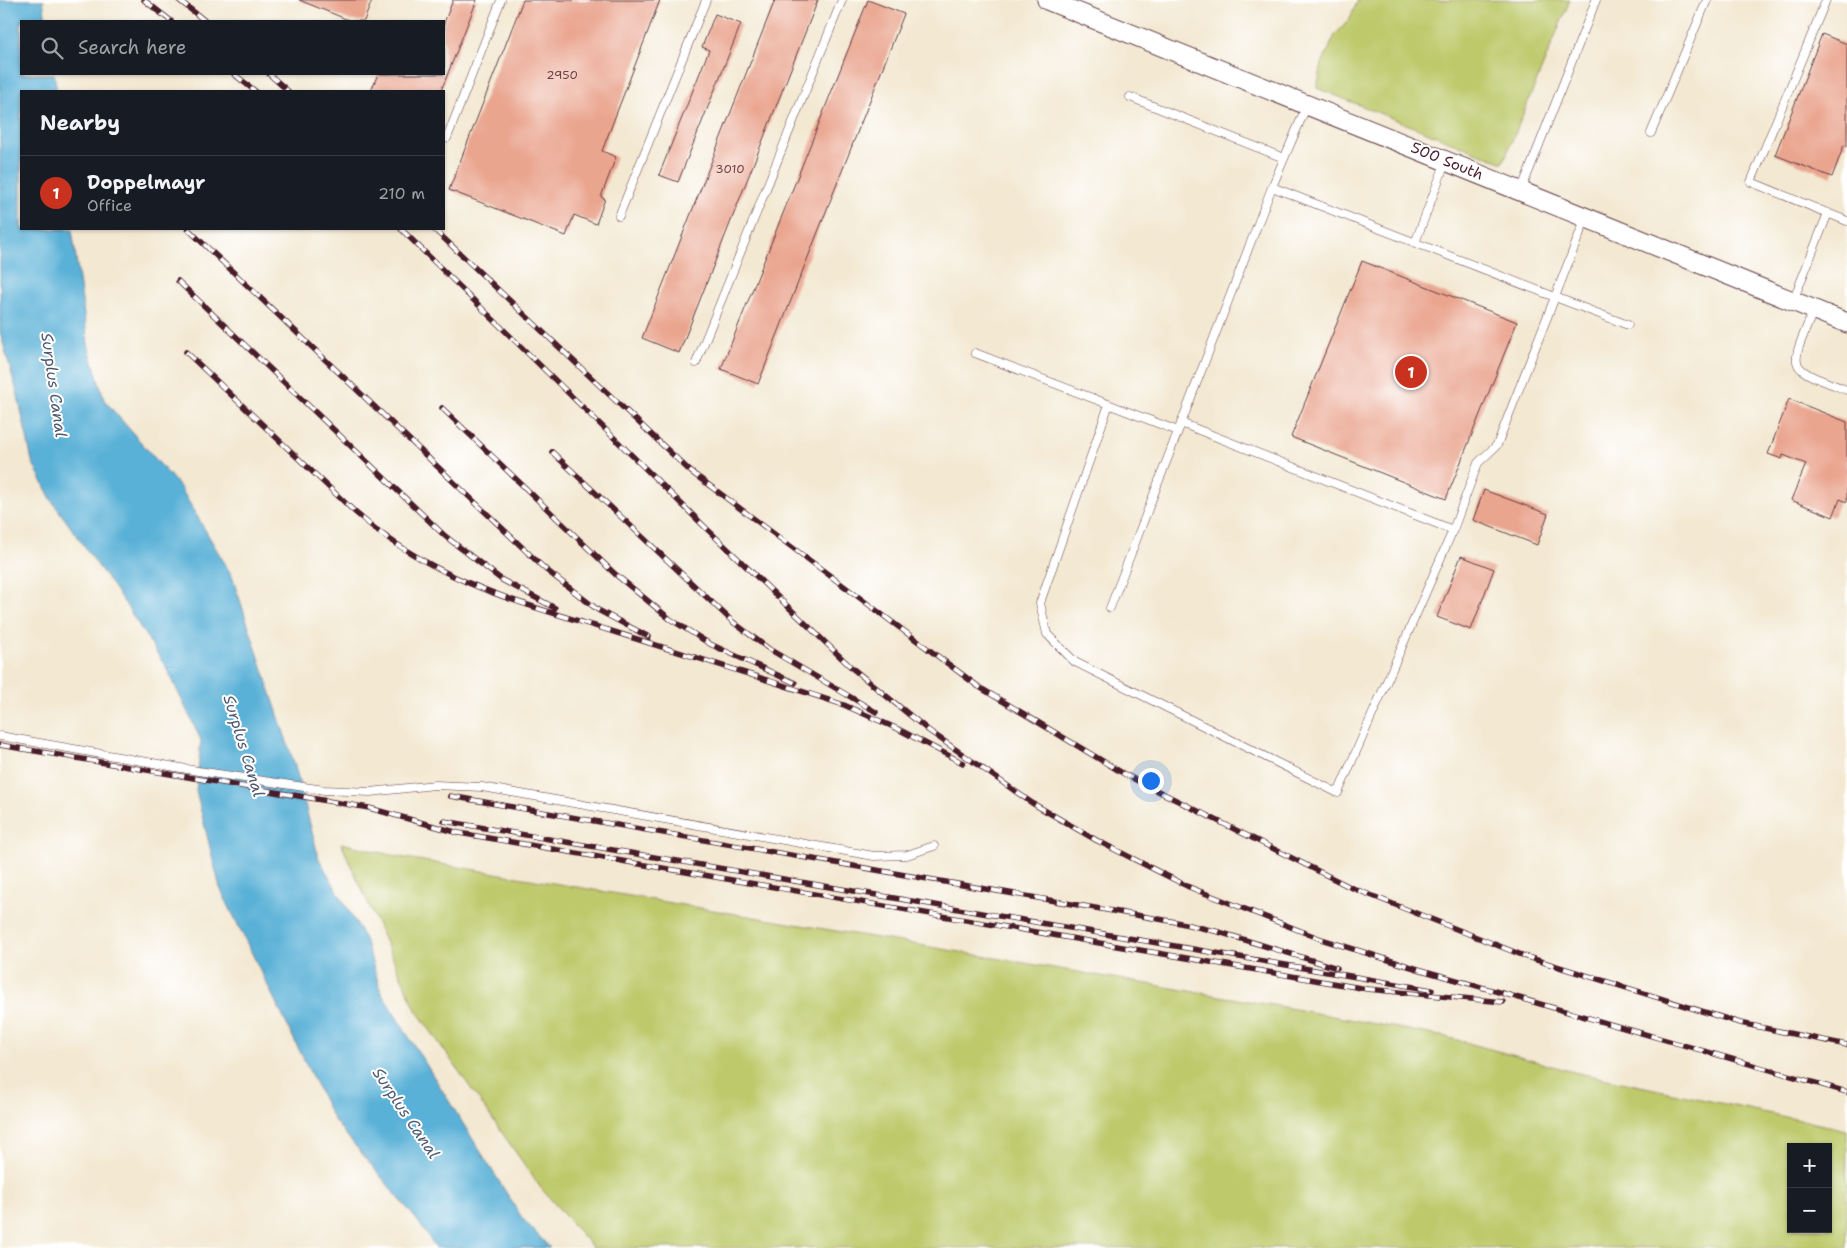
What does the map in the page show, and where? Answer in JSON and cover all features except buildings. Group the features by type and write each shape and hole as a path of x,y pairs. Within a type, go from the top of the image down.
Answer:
{"street":[{"name":"500 South","path":"1047,0 1847,323"}],"lane":[{"path":"447,138 501,0"},
{"path":"619,216 706,0"},
{"path":"696,363 842,0"},
{"path":"1521,191 1596,0"},
{"path":"1651,133 1707,0"},
{"path":"1826,0 1751,182 1847,221"},
{"path":"1130,96 1284,158"},
{"path":"1110,608 1272,187 1307,105"},
{"path":"1416,243 1446,161"},
{"path":"1272,187 1628,325"},
{"path":"1793,301 1828,213"},
{"path":"1109,404 1040,603 1047,634 1075,662 1338,792 1453,530 1478,463 1497,445 1586,217"},
{"path":"1814,310 1795,354 1797,367 1803,373 1847,390"},
{"path":"975,353 1109,404 1180,427 1453,530"},
{"path":"0,736 300,787 370,792 435,785 466,785 874,856 907,855 934,846"}],"green space":[{"path":"1358,0 1570,0 1503,163 1317,88 1322,64 1335,35 1349,20"},
{"path":"341,843 400,857 1278,1006 1446,1037 1574,1072 1847,1130 1847,1248 593,1248 540,1187 416,1010"}],"water":[{"name":"Surplus Canal","path":"0,0 43,0 46,20 20,20 20,75 54,75 57,90 20,90 20,230 72,230 88,344 104,400 180,487 232,576 295,766 319,859 365,939 382,994 522,1218 550,1248 436,1248 417,1220 333,1119 220,888 196,791 201,740 167,669 126,605 52,501 32,461 18,396 0,332"}],"railway":[{"path":"144,0 170,20"},
{"path":"179,0 204,20"},
{"path":"235,75 254,90"},
{"path":"270,75 287,90"},
{"path":"189,230 545,569 598,610 649,637"},
{"path":"402,230 707,529 852,668 928,730 1032,803 1096,840 1189,887 1321,939 1418,969 1847,1092"},
{"path":"435,230 690,471 979,687 1126,775 1350,887 1527,957 1740,1023 1847,1045"},
{"path":"178,281 445,536 502,580 555,608"},
{"path":"186,352 356,513 385,536 445,572 475,586 539,609 844,705 898,729 963,763"},
{"path":"442,408 615,574 670,619 710,644 795,683"},
{"path":"552,452 733,622 769,649 876,712"},
{"path":"0,745 369,808 459,833 1367,989 1503,1002"},
{"path":"450,796 1176,922 1219,932 1337,968"},
{"path":"444,821 1432,990"}],"place":[{"name":"Doppelmayr","path":"1411,372"}]}
